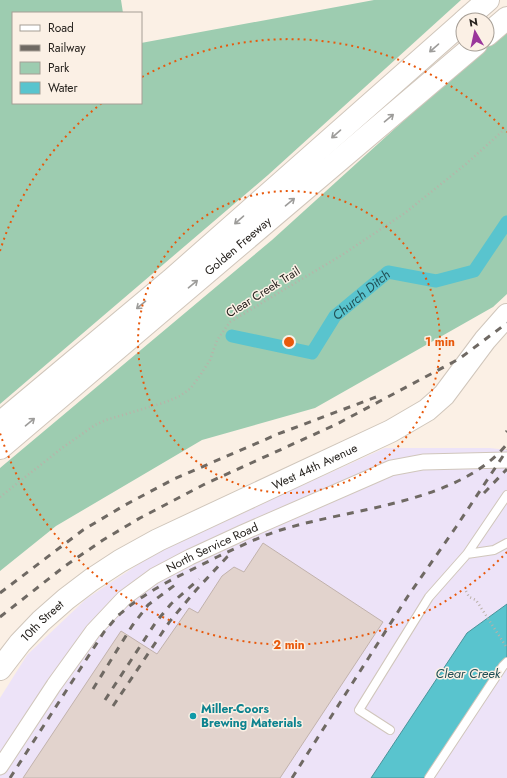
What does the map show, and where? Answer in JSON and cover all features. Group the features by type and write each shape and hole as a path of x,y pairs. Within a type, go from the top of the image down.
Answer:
{"main road":[{"name":"Golden Freeway","path":"474,12 488,0"},
{"path":"495,28 507,18"},
{"name":"Golden Freeway","path":"0,423 171,280 455,29"},
{"name":"Golden Freeway","path":"0,448 467,52"},
{"name":"West 44th Avenue","path":"91,580 158,540 391,431 427,410 444,395 485,340 507,315"},
{"name":"10th Street","path":"0,669 20,643 41,621 91,580"}],"street":[{"name":"North Service Road","path":"0,767 54,685 93,631 124,598 154,576 190,557 242,533 390,468 423,462 507,460"}],"lane":[{"path":"390,730 359,710 429,597 466,554 507,495"},
{"path":"466,554 494,550 507,543"},
{"path":"430,778 507,662"}],"path":[{"name":"Clear Creek Trail","path":"0,497 62,448 95,425 106,420 166,402 180,396 191,388 210,360 217,340 230,322 342,255 392,222 436,189 507,127"},
{"path":"466,591 469,597 476,600 507,648"}],"shaded area":[{"path":"385,448 490,448 507,450 507,778 0,778 0,698 27,655 86,599 151,556 196,533"}],"green space":[{"path":"0,0 121,0 123,12 12,12 12,104 142,104 142,43 374,0 461,0 268,175 0,404"},
{"path":"507,27 507,294 493,307 315,408 202,440 56,526 0,571 0,468 272,240 479,52 495,52 495,38"}],"water":[{"name":"Clear Creek","path":"507,604 507,658 427,778 371,778 467,633"}],"building":[{"name":"Miller-Coors Brewing Materials","path":"263,543 383,622 280,778 23,778 121,631 157,654 189,608 198,613 222,576 234,567 244,572"}],"waterway":[{"name":"Church Ditch","path":"232,336 312,353 335,316 388,272 436,281 474,271 507,222"}],"railway":[{"path":"0,617 65,566 103,540 140,518 205,484 337,424 459,359 507,323"},
{"path":"0,593 83,530 125,505 174,479 278,434 376,397"},
{"path":"10,778 104,632 118,616 142,597 167,582 266,535 311,522 403,501 434,491 462,479 486,464 507,444"},
{"path":"292,778 408,596 507,450"},
{"path":"484,493 507,469"},
{"path":"113,706 170,621 197,589 227,557 232,554"},
{"path":"105,700 156,622 171,604 199,579"},
{"path":"93,689 132,626 148,605 179,582"}],"place":[{"name":"Miller-Coors Brewing Materials","path":"193,716"}]}
